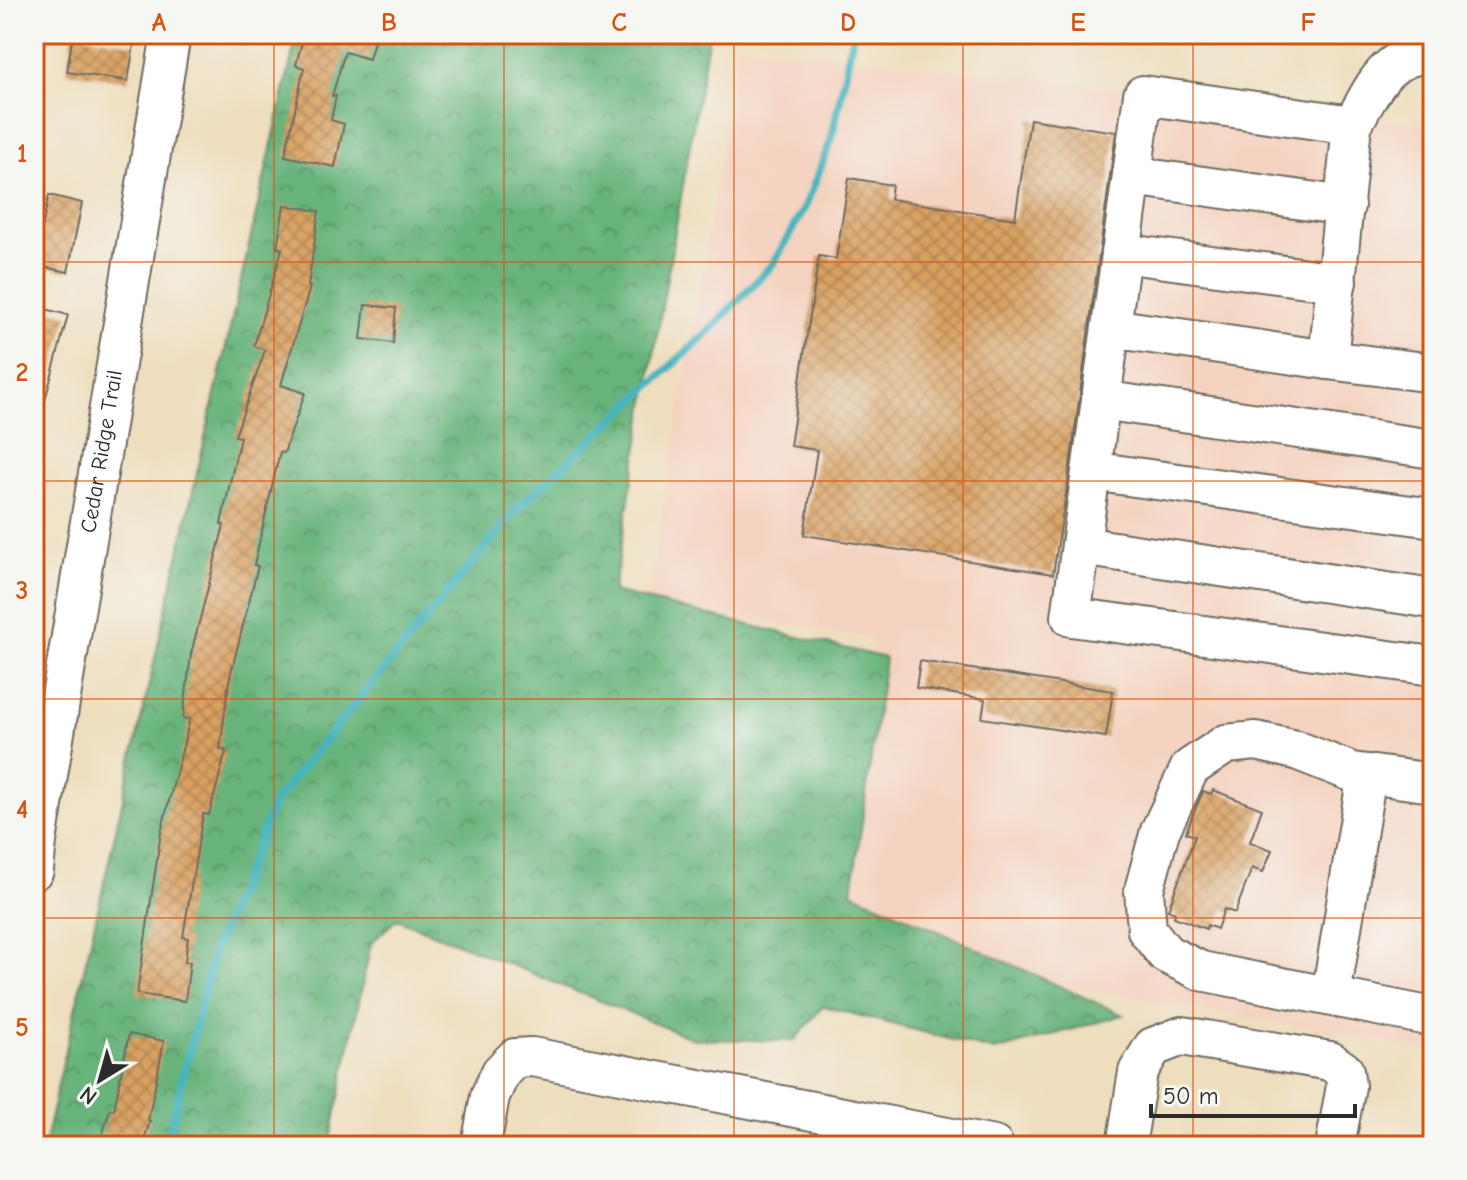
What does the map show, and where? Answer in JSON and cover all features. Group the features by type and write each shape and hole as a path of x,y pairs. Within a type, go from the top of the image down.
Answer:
{"street":[{"name":"Cedar Ridge Trail","path":"35,851 171,34"},
{"path":"1328,360 1352,125 1387,69 1414,54 1433,53"},
{"path":"1352,125 1143,95 1071,617 1433,666"},
{"path":"1132,176 1345,206"},
{"path":"1121,253 1337,282"},
{"path":"1111,328 1433,373"},
{"path":"1101,400 1433,449"},
{"path":"1091,471 1433,518"},
{"path":"1081,546 1433,599"},
{"path":"1433,783 1352,772 1296,750 1256,741 1226,744 1190,768 1160,831 1144,890 1147,930 1166,954 1201,971 1433,1017"},
{"path":"1331,996 1367,774"},
{"path":"1126,1146 1138,1072 1153,1047 1182,1036 1330,1061 1344,1071 1346,1086 1335,1146"},
{"path":"481,1146 490,1096 501,1072 515,1058 532,1057 994,1146"}],"shaded area":[{"path":"739,45 1433,125 1433,1051 824,944 874,639 648,601"}],"green space":[{"path":"297,34 709,34 613,592 885,658 852,892 1123,1015 995,1051 823,1006 794,1041 694,1039 397,919 371,943 329,1146 44,1146"}],"building":[{"path":"73,34 134,44 128,81 67,72"},
{"path":"304,34 376,34 369,59 345,52 332,96 336,96 331,120 344,124 335,167 285,156 304,68 296,65"},
{"path":"1030,119 1116,132 1053,574 804,535 817,450 790,446 819,256 836,259 849,178 892,185 890,199 1015,219"},
{"path":"49,195 82,203 68,272 34,265"},
{"path":"284,205 319,211 310,287 281,385 305,393 284,453 280,452 254,565 258,566 229,681 220,749 226,751 209,815 203,814 183,937 188,938 185,962 190,962 185,1001 137,994 161,832 190,719 183,718 191,654 224,525 221,524 240,437 235,436 265,350 254,346 282,249 277,248"},
{"path":"365,305 396,308 393,343 361,339"},
{"path":"34,306 68,315 41,415 34,414"},
{"path":"920,661 1113,691 1106,737 982,718 985,699 916,688"},
{"path":"1213,790 1262,809 1250,842 1272,850 1263,872 1252,868 1235,913 1224,909 1217,929 1207,925 1206,929 1174,917 1175,913 1168,910 1195,836 1186,833 1203,791 1211,794"},
{"path":"129,1034 164,1041 150,1121 142,1146 99,1146 110,1109 114,1110"}],"waterway":[{"path":"166,1146 214,950 276,799 519,507 711,329 773,264 805,207 832,138 853,34"}]}
